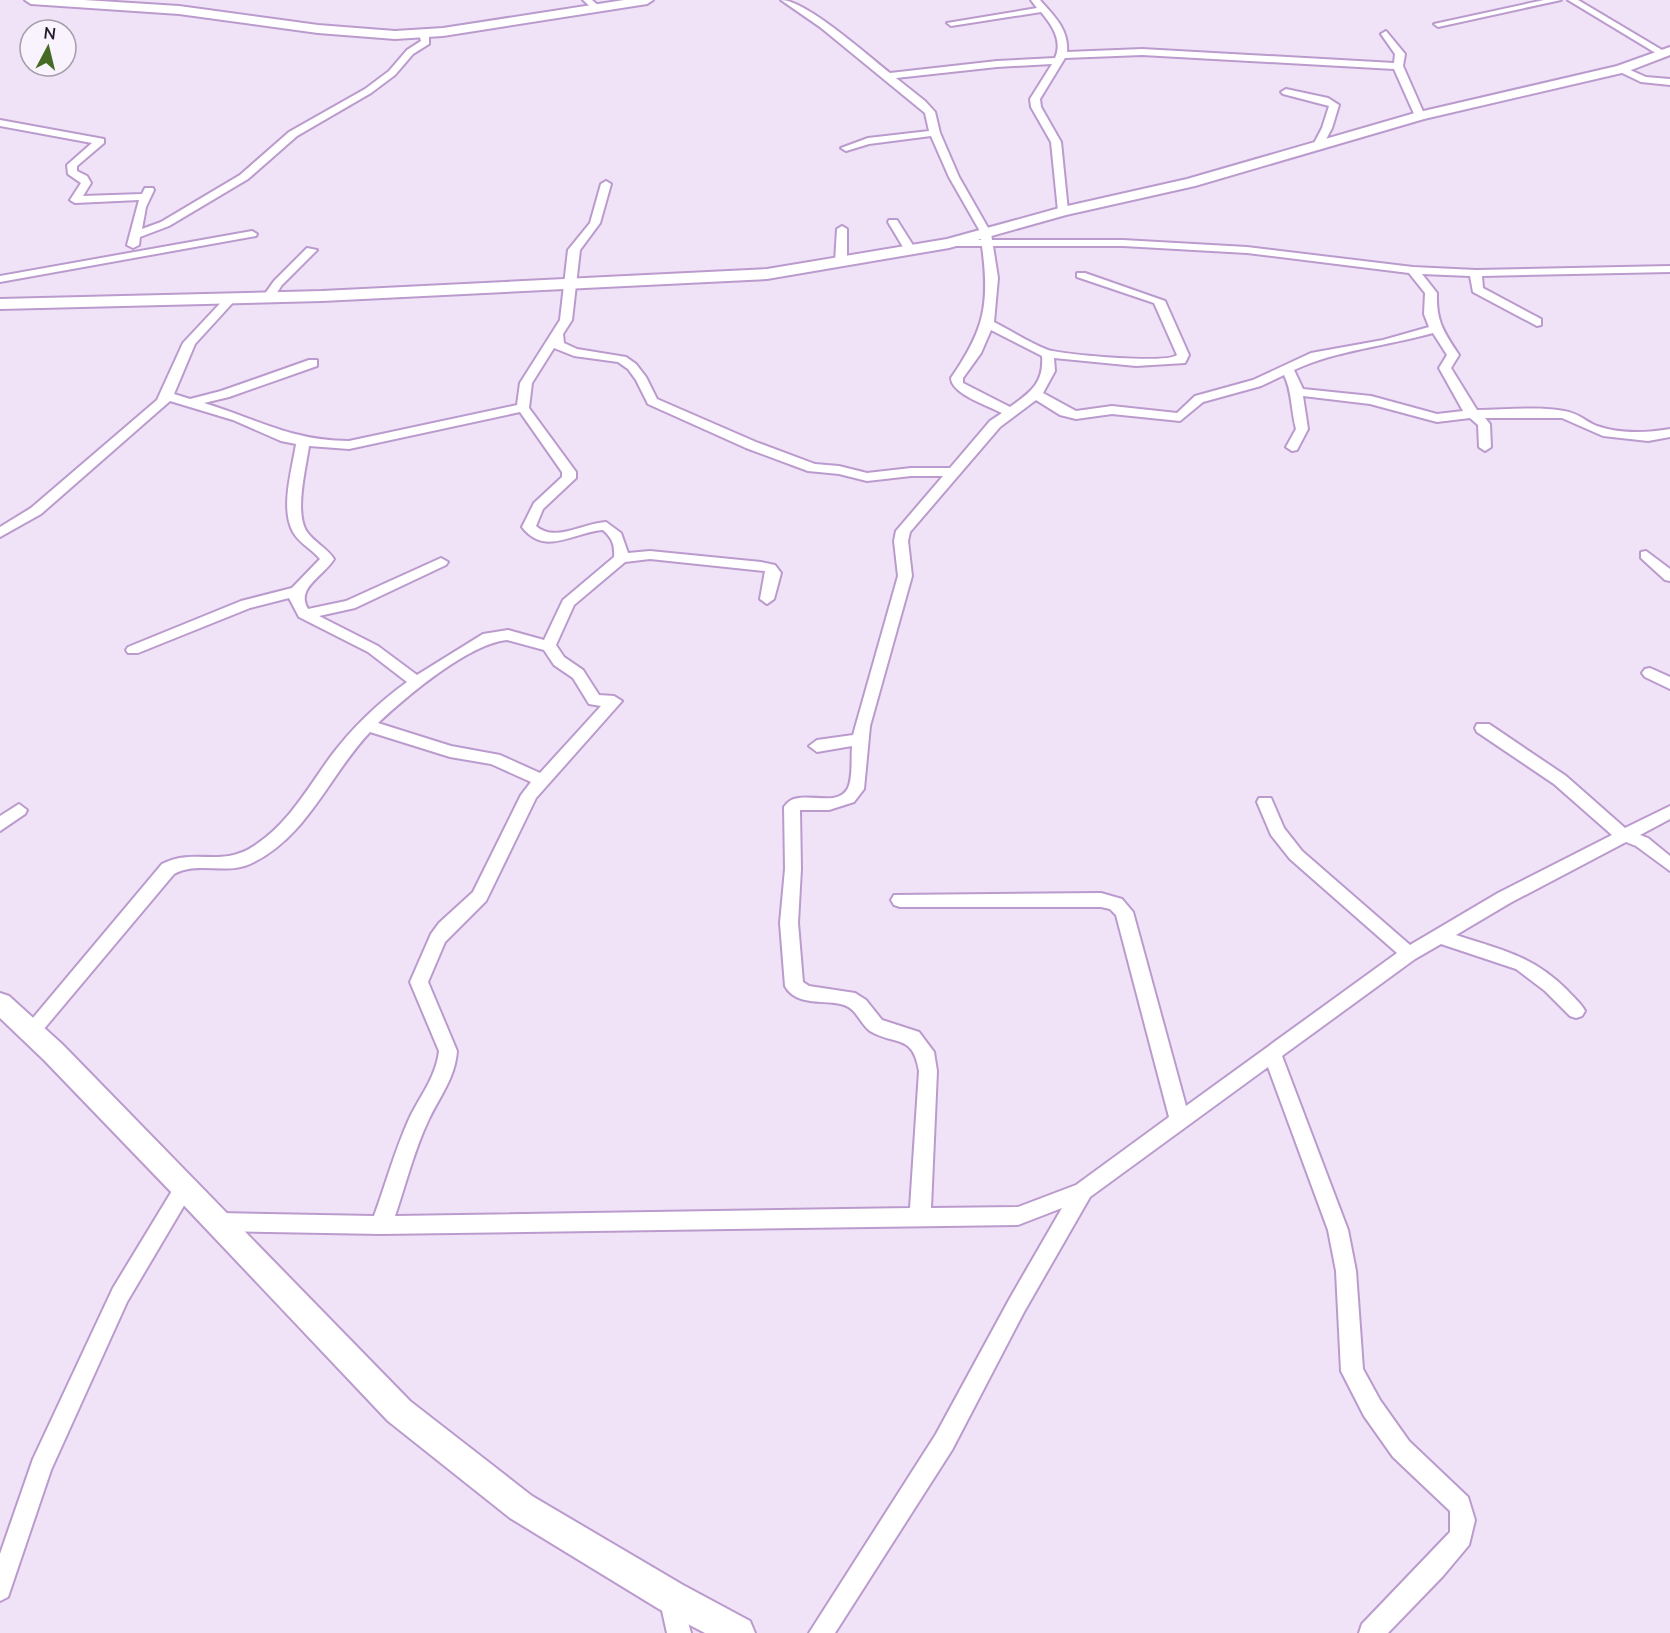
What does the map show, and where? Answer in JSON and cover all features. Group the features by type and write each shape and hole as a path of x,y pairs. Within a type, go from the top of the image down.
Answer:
{"main road":[{"path":"30,0 188,11 330,30 395,35 424,34 647,0"},
{"path":"0,304 268,298 766,274 986,237 1063,211 1190,183 1420,116 1621,69 1666,52"},
{"path":"0,1003 32,1031 220,1222 399,1411 521,1507 738,1633"}],"street":[{"path":"587,0 597,8"},
{"path":"785,0 823,25 926,108 954,177 986,237 992,278 988,324 975,353 957,378 957,383 961,388 1010,412"},
{"path":"1035,0 1057,25 1064,43 1059,58 1035,99 1036,107 1056,142 1063,211"},
{"path":"1438,24 1557,0"},
{"path":"1572,0 1666,52"},
{"path":"951,23 1045,9"},
{"path":"135,235 165,224 244,177 299,130 368,91 392,73 410,52 426,42 424,34"},
{"path":"1386,34 1400,54 1398,66 1420,116"},
{"path":"888,76 1059,58 1151,52 1269,62 1398,66"},
{"path":"1621,69 1644,80 1670,82"},
{"path":"1286,92 1325,100 1334,105 1327,128 1317,147"},
{"path":"0,123 100,141 72,165 72,172 83,178 86,183 75,200 146,193 131,254"},
{"path":"846,148 868,141 935,133"},
{"path":"606,184 595,223 574,250 566,320 526,383 523,408 569,472 569,478 540,505 529,521 529,527 540,536 552,539 561,538 593,525 606,526 619,539 621,558"},
{"path":"893,222 910,250"},
{"path":"842,229 842,262"},
{"path":"0,279 131,254 159,251 214,237 252,234"},
{"path":"986,237 1247,250 1413,270 1476,273 1670,269"},
{"path":"268,298 278,284 311,250"},
{"path":"1413,270 1431,294 1430,314 1436,329 1453,355 1445,368 1471,414 1486,429 1485,447"},
{"path":"1476,273 1477,291 1537,322"},
{"path":"988,324 1048,354 1165,363 1181,360 1183,356 1159,301 1081,276"},
{"path":"0,533 36,512 168,396 189,343 231,298"},
{"path":"1036,394 1064,411 1076,415 1112,410 1180,417 1199,399 1232,392 1315,356 1384,343 1436,329"},
{"path":"557,333 558,345 570,352 615,356 626,360 645,384 652,401 751,445 813,468 839,470 867,477 911,472 954,472"},
{"path":"920,1217 928,1071 925,1052 912,1038 876,1025 860,1005 849,998 798,991 792,979 789,923 793,869 792,807 800,803 829,804 848,798 856,789 859,780 860,739 864,715 905,576 901,541 903,531 995,424 1036,394 1049,371 1048,354"},
{"path":"191,402 225,394 313,363"},
{"path":"1287,369 1296,382 1296,404 1302,429 1292,447"},
{"path":"1297,392 1371,400 1437,418 1471,414 1562,414 1578,418 1589,427 1603,432 1648,437 1670,433"},
{"path":"168,396 237,417 273,434 303,443 350,445 523,408"},
{"path":"133,650 246,604 296,592 324,565 327,559 300,532 297,523 295,496 303,443"},
{"path":"549,645 568,603 621,558 651,555 770,568 774,573 767,599"},
{"path":"1646,555 1670,577"},
{"path":"304,614 350,605 441,562"},
{"path":"296,592 297,604 304,614 373,649 415,681"},
{"path":"32,1031 168,869 185,861 235,863 281,835 308,805 339,756 393,698 415,681 488,637 499,634 549,645 559,661 578,674 594,700 614,701 566,757 541,780 529,795 480,896 445,928 425,965 419,982 448,1051 448,1063 443,1077 419,1119 381,1225"},
{"path":"1650,673 1670,684"},
{"path":"369,726 450,751 494,759 541,780"},
{"path":"1484,728 1560,780 1623,835 1642,842 1670,864"},
{"path":"817,746 860,739"},
{"path":"1265,802 1277,831 1296,855 1409,954"},
{"path":"0,825 19,810"},
{"path":"220,1222 381,1225 1018,1216 1083,1191 1409,954 1623,835 1670,812"},
{"path":"900,900 1101,900 1116,904 1124,912 1180,1121"},
{"path":"1439,936 1522,964 1551,986 1576,1011"},
{"path":"1272,1054 1338,1230 1347,1270 1352,1371 1372,1408 1401,1449 1460,1504 1463,1520 1461,1537 1371,1633"},
{"path":"0,1589 42,1467 120,1295 185,1187"},
{"path":"821,1633 944,1442 1017,1305 1083,1191"},
{"path":"671,1596 679,1633"}]}
